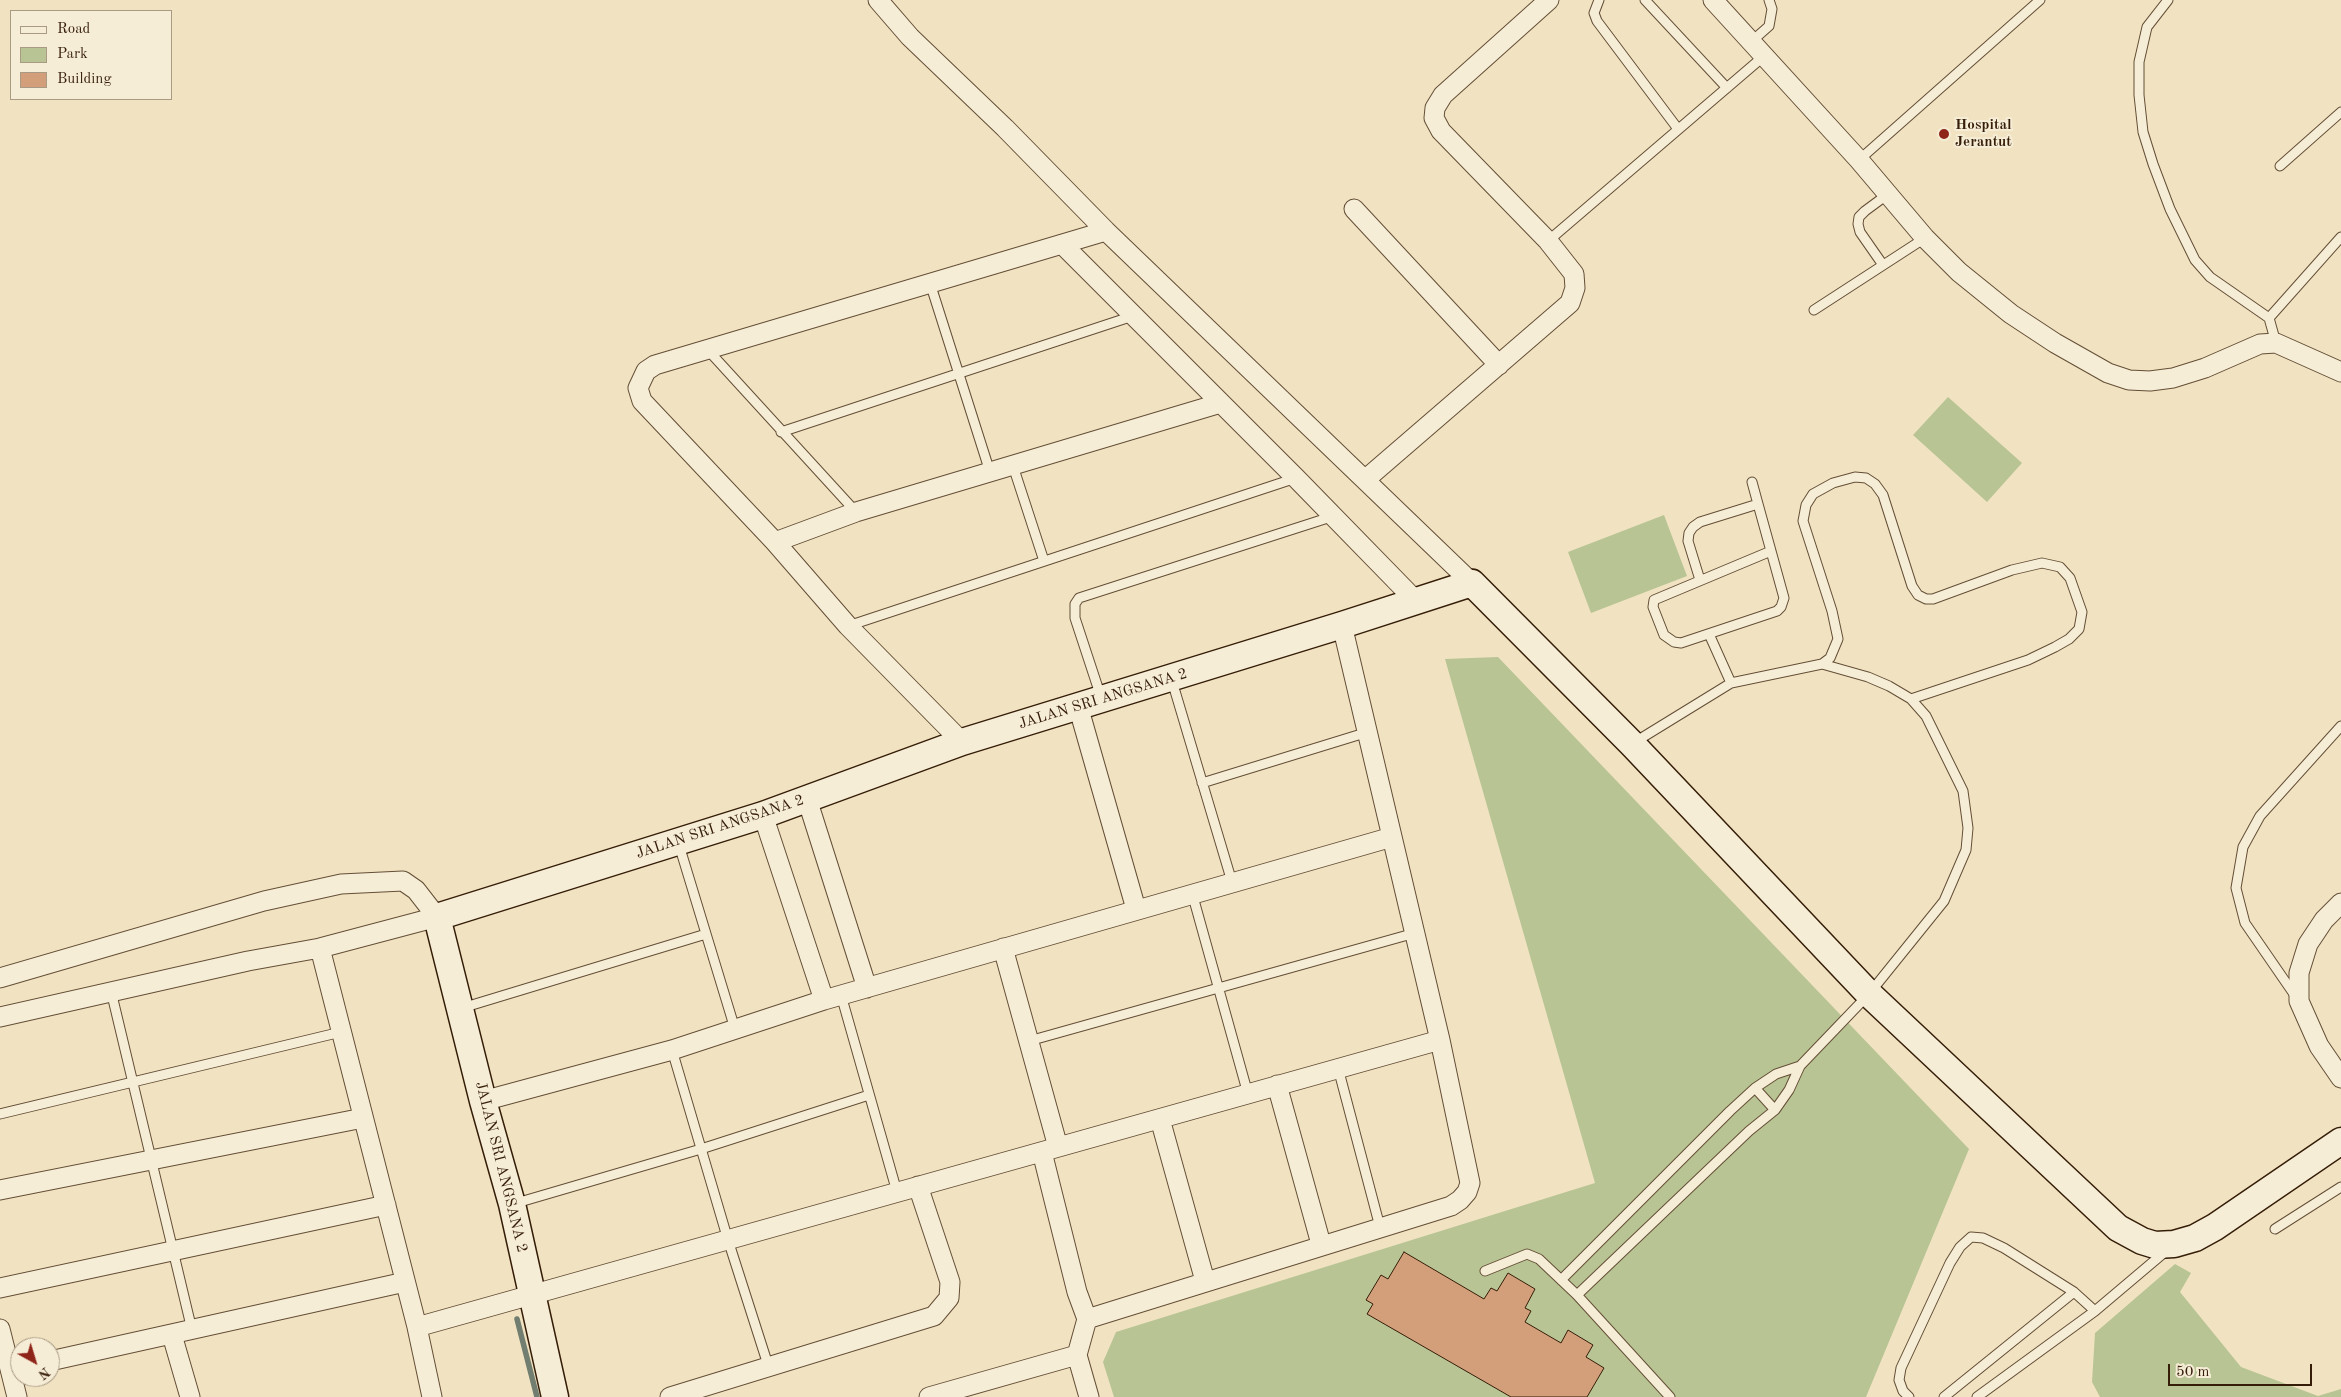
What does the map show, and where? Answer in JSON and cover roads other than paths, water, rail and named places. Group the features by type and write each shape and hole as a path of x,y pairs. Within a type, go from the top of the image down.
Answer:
{"street":[{"path":"878,0 892,7 1106,231 1472,583 1632,744 1869,994 2118,1228 2142,1241 2156,1245 2174,1244 2195,1238 2215,1227 2341,1140"},
{"path":"1366,479 1570,303 1576,288 1574,274 1548,241 1441,131 1434,118 1435,108 1443,95 1549,0"},
{"path":"1713,0 1859,160 1925,238 1959,272 2011,314 2055,343 2100,369 2128,380 2150,381 2173,378 2205,368 2260,344 2276,343 2341,372"},
{"path":"1354,209 1499,365"},
{"path":"962,742 848,626 775,542 642,401 638,388 646,371 655,365 1106,231"},
{"path":"1062,244 1334,516 1416,601"},
{"path":"775,542 856,512 1221,403"},
{"name":"JALAN SRI ANGSANA 2","path":"555,1397 512,1204 483,1101 437,917 763,815 962,742 1472,583"},
{"path":"1087,1319 1321,1244 1451,1206 1467,1192 1470,1183 1440,1040 1342,625"},
{"path":"1090,703 1136,909"},
{"path":"807,799 867,988"},
{"path":"763,815 832,997"},
{"path":"483,1101 672,1050 832,997 1392,837"},
{"path":"0,978 264,901 340,884 403,881 416,890 437,917 320,948 248,961 0,1017"},
{"path":"2341,902 2324,920 2308,944 2299,973 2299,1001 2320,1046 2341,1078"},
{"path":"320,948 417,1327 432,1397"},
{"path":"1003,948 1029,1041 1077,1292 1087,1319 1077,1355 1090,1397"},
{"path":"417,1327 1440,1040"},
{"path":"1277,1086 1321,1244"},
{"path":"0,1190 364,1118"},
{"path":"1160,1118 1205,1281"},
{"path":"670,1397 923,1321 934,1316 943,1308 949,1298 950,1282 918,1186"},
{"path":"0,1288 386,1205"},
{"path":"60,1359 405,1282"},
{"path":"0,1329 10,1355"},
{"path":"172,1335 190,1397"},
{"path":"929,1397 1077,1355"}],"lane":[{"path":"1599,0 1594,12 1597,21 1678,129"},
{"path":"1645,0 1727,88"},
{"path":"1548,241 1727,88 1758,49 1769,26 1772,9 1769,0"},
{"path":"2168,0 2147,27 2139,62 2139,96 2143,132 2153,164 2170,209 2195,260 2210,277 2269,318 2276,343"},
{"path":"1859,160 2036,1"},
{"path":"2280,166 2341,112"},
{"path":"1883,265 1860,232 1858,224 1859,218 1865,211 1888,194"},
{"path":"2269,318 2341,237"},
{"path":"1814,310 1925,238"},
{"path":"930,283 990,472"},
{"path":"781,432 1134,316"},
{"path":"707,348 781,432 856,512"},
{"path":"1013,466 1044,561"},
{"path":"1632,744 1731,683 1822,664 1830,658 1838,639 1832,611 1803,521 1806,504 1813,494 1833,483 1856,477 1866,478 1875,484 1883,495 1912,586 1918,596 1926,600 1933,599 2012,570 2042,563 2060,567 2070,578 2082,612 2079,629 2069,639 2028,660 1912,699"},
{"path":"848,626 1296,478"},
{"path":"1752,482 1784,598 1781,607 1777,611 1681,643 1664,636 1652,608 1654,600 1771,551"},
{"path":"1700,580 1688,541 1694,527 1700,522 1758,504"},
{"path":"1090,703 1075,618 1075,604 1079,598 1334,516"},
{"path":"1709,634 1731,683"},
{"path":"1577,1295 1749,1131 1774,1110 1789,1090 1800,1066 1869,994 1944,900 1966,850 1968,828 1963,791 1926,716 1912,699 1868,676 1822,664"},
{"path":"1171,678 1232,882"},
{"path":"2299,1001 2246,923 2236,888 2243,846 2260,816 2341,726"},
{"path":"1202,783 1368,732"},
{"path":"678,842 735,1029"},
{"path":"1192,893 1248,1094"},
{"path":"1029,1041 1415,933"},
{"path":"460,1008 706,934"},
{"path":"111,991 192,1330"},
{"path":"832,997 869,1095 897,1192"},
{"path":"0,1114 341,1032"},
{"path":"672,1050 728,1240 769,1368"},
{"path":"1561,1280 1755,1088 1776,1074 1800,1066"},
{"path":"1338,1068 1380,1227"},
{"path":"1755,1088 1774,1110"},
{"path":"512,1204 701,1149 869,1095"},
{"path":"2275,1229 2341,1187"},
{"path":"1909,1397 1903,1391 1899,1380 1901,1368 1950,1263 1960,1247 1971,1237 1982,1238 2004,1248 2074,1292 2095,1311"},
{"path":"1977,1397 2095,1311 2174,1244"},
{"path":"1485,1271 1527,1254 1539,1259 1577,1295 1670,1397"},
{"path":"1944,1397 2074,1292"}],"waterway":[{"path":"517,1319 537,1397"}],"place":[{"name":"Hospital Jerantut","path":"1944,134"}]}
